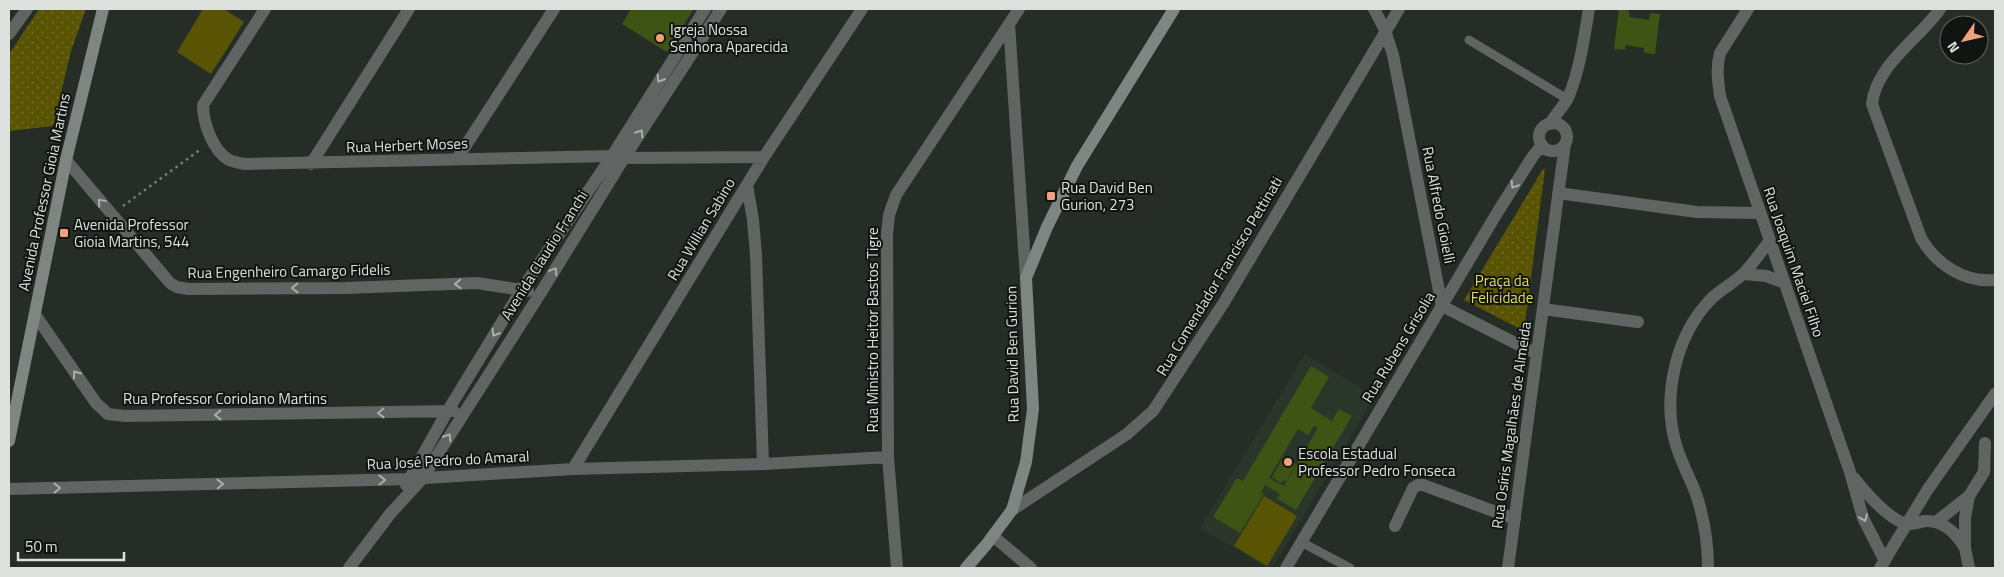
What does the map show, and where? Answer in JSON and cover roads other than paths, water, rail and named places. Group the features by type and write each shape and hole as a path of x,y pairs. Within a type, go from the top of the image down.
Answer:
{"street":[{"path":"9,34 27,9"},
{"name":"Avenida Professor Gioia Martins","path":"9,441 36,316 66,160 103,9"},
{"name":"Rua Herbert Moses","path":"265,9 203,105 204,120 212,140 222,154 230,160 244,164 311,164 457,159 764,157"},
{"path":"311,164 409,9"},
{"path":"457,159 554,9"},
{"name":"Avenida Claudio Franchi","path":"349,568 416,479 540,294 705,9"},
{"name":"Avenida Claudio Franchi","path":"416,479 447,412 522,289 618,157 721,9"},
{"name":"Rua Willian Sabino","path":"573,469 764,157 862,9"},
{"name":"Rua Ministro Heitor Bastos Tigre","path":"898,568 888,457 887,234 889,215 896,194 1019,9"},
{"name":"Rua David Ben Gurion","path":"966,568 1012,510 1026,462 1033,409 1026,278 1047,227 1076,166 1174,9"},
{"name":"Rua Alfredo Gioielli","path":"1374,9 1385,30 1392,55 1442,306"},
{"name":"Rua Comendador Francisco Pettinati","path":"1012,510 1127,434 1153,411 1223,304 1398,9"},
{"name":"Rua Osíris Magalhães de Almeida","path":"1508,568 1558,193 1567,99 1584,42 1590,9"},
{"name":"Rua Joaquim Maciel Filho","path":"1748,9 1720,53 1718,61 1720,96 1850,472 1863,518 1883,564"},
{"path":"1940,9 1895,58 1876,87 1872,104 1920,238 1932,255 1945,267 1984,281 1995,280"},
{"path":"1009,24 1026,278"},
{"name":"Rua Osíris Magalhães de Almeida","path":"1550,124 1567,99"},
{"path":"1550,124 1560,125 1563,143 1546,149 1542,145 1540,135 1542,130 1550,124"},
{"name":"Rua Rubens Grisolia","path":"1286,568 1507,196 1542,145"},
{"name":"Rua Engenheiro Camargo Fidelis","path":"66,160 170,283 177,287 188,289 346,288 477,283 522,289 540,294"},
{"path":"747,185 754,220 763,464"},
{"path":"1558,193 1697,212 1760,213"},
{"path":"1708,568 1707,542 1703,520 1695,493 1677,447 1671,418 1670,396 1675,368 1684,342 1695,321 1711,299 1744,274 1770,241"},
{"path":"1744,274 1766,276 1785,283"},
{"path":"1442,306 1537,354"},
{"path":"1543,309 1638,322"},
{"name":"Rua Professor Coriolano Martins","path":"36,316 96,403 108,414 125,416 447,412 464,410"},
{"path":"1883,564 1928,489 1995,394"},
{"path":"1967,433 1985,443 1995,454"},
{"path":"1968,568 1965,548 1965,518 1970,496 1981,478 1985,466 1985,443"},
{"name":"Rua José Pedro do Amaral","path":"9,489 416,479 573,469 763,464 888,457"},
{"name":"Rua Joaquim Maciel Filho","path":"1850,472 1867,494 1887,512 1907,524"},
{"path":"1981,478 1995,474"},
{"path":"1395,526 1413,488 1418,485 1423,485 1515,519"},
{"path":"1936,522 1970,496"},
{"path":"1907,524 1926,521 1936,522 1954,532 1965,548"},
{"path":"993,536 1031,568"}],"lane":[{"path":"1470,40 1567,99"},
{"path":"1301,542 1350,568"}],"place":[{"name":"Igreja Nossa Senhora Aparecida","path":"660,38"},
{"name":"Rua David Ben Gurion, 273","path":"1051,196"},
{"name":"Avenida Professor Gioia Martins, 544","path":"64,233"},
{"name":"Escola Estadual Professor Pedro Fonseca","path":"1288,462"}],"park label":[{"name":"Praça da Felicidade","path":"1502,288"}]}
